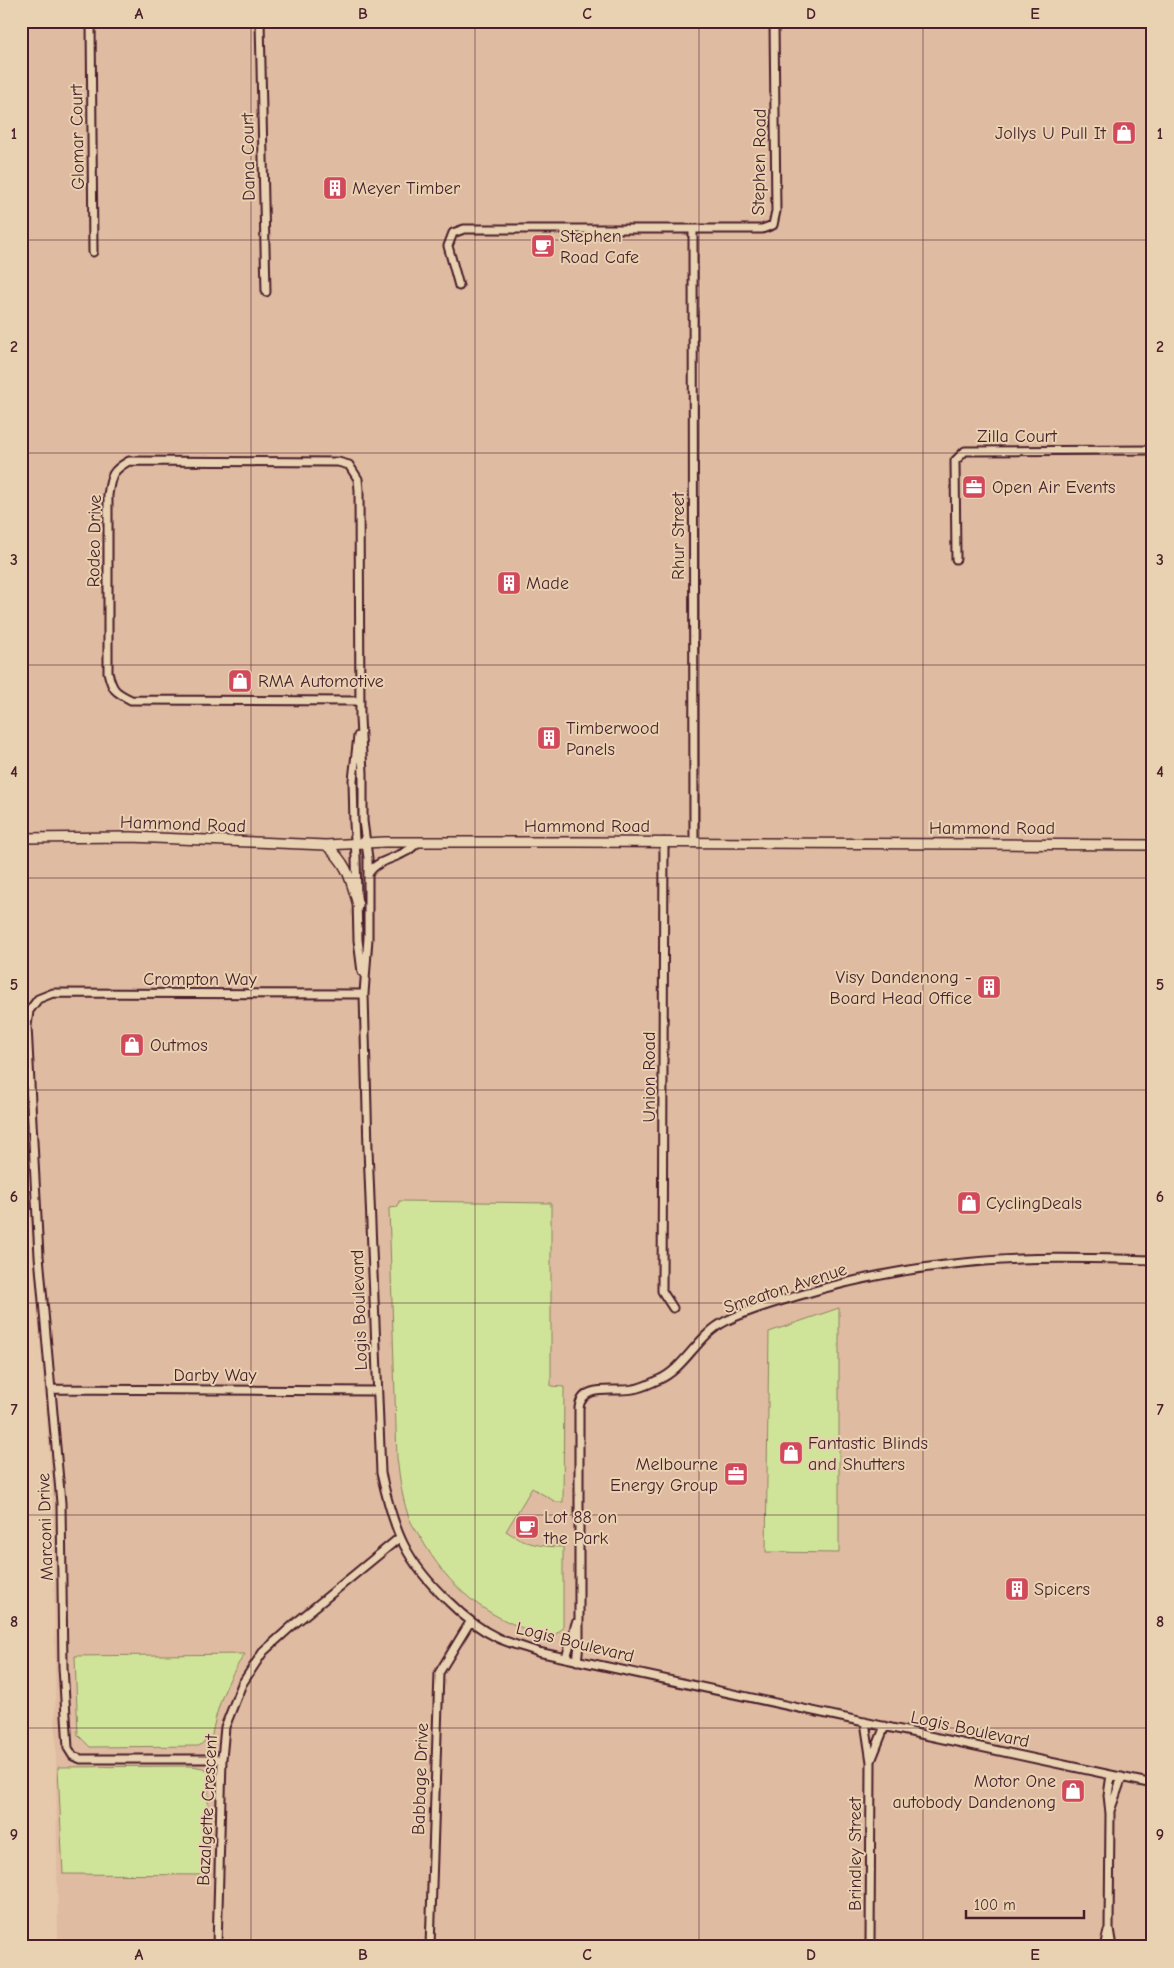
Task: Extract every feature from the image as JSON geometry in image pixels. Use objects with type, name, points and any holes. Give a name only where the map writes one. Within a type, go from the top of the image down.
[{"type":"main road","name":"Hammond Road","points":[[22,839],[131,837],[326,845],[418,842],[694,842],[1153,845]]},
{"type":"main road","points":[[326,845],[342,860],[352,882],[358,905]]},
{"type":"street","name":"Glomar Court","points":[[91,21],[93,252]]},
{"type":"street","name":"Dana Court","points":[[260,21],[266,292]]},
{"type":"street","name":"Stephen Road","points":[[460,286],[448,246],[453,233],[464,229],[762,229],[773,225],[776,211],[774,21]]},
{"type":"street","name":"Rhur Street","points":[[693,229],[694,842]]},
{"type":"street","name":"Zilla Court","points":[[956,559],[955,462],[965,451],[1153,450]]},
{"type":"street","name":"Rodeo Drive","points":[[360,700],[131,700],[117,693],[112,686],[108,672],[108,495],[111,476],[118,467],[129,461],[338,462],[349,465],[358,480],[359,490],[360,700],[360,718],[363,821],[366,843]]},
{"type":"street","name":"Rodeo Drive","points":[[356,843],[353,780],[360,718]]},
{"type":"street","points":[[368,875],[376,866],[405,853],[418,842]]},
{"type":"street","name":"Union Road","points":[[664,842],[662,1291],[673,1308]]},
{"type":"street","name":"Logis Boulevard","points":[[356,843],[358,940],[364,984]]},
{"type":"street","name":"Logis Boulevard","points":[[366,843],[368,938],[364,994],[380,1473],[399,1538],[411,1561],[428,1582],[470,1622],[500,1639],[538,1652],[1153,1784]]},
{"type":"street","name":"Crompton Way","points":[[38,999],[53,993],[364,994]]},
{"type":"street","name":"Marconi Drive","points":[[38,999],[29,1011],[27,1026],[28,1066],[39,1256],[61,1503],[63,1667],[68,1748],[73,1756],[81,1759],[222,1759]]},
{"type":"street","name":"Smeaton Avenue","points":[[577,1660],[579,1645],[580,1403],[587,1393],[634,1389],[661,1379],[683,1362],[694,1346],[708,1333],[725,1322],[749,1312],[821,1289],[870,1277],[973,1262],[1022,1259],[1153,1260]]},
{"type":"street","name":"Darby Way","points":[[52,1389],[377,1391]]},
{"type":"street","name":"Bazalgette Crescent","points":[[216,1947],[222,1759],[226,1727],[242,1684],[262,1652],[293,1624],[399,1538]]},
{"type":"street","name":"Smeaton Avenue","points":[[566,1658],[578,1618]]},
{"type":"street","name":"Babbage Drive","points":[[430,1947],[439,1672],[470,1622]]},
{"type":"street","name":"Brindley Street","points":[[865,1722],[871,1762],[870,1947]]},
{"type":"street","name":"Brindley Street","points":[[871,1762],[885,1726]]},
{"type":"street","points":[[1111,1775],[1108,1795],[1110,1814],[1109,1929],[1112,1947]]},
{"type":"street","points":[[1110,1814],[1122,1778]]},
{"type":"street","points":[[1104,1947],[1109,1929]]},
{"type":"shaded area","points":[[21,21],[1153,21],[1153,1947],[58,1947],[53,1498],[21,1110]]},
{"type":"green space","points":[[399,1201],[551,1203],[551,1386],[564,1387],[563,1502],[556,1502],[532,1488],[506,1531],[533,1544],[563,1547],[563,1628],[551,1638],[494,1615],[464,1593],[437,1563],[413,1525],[405,1507],[397,1458],[389,1208],[398,1207]]},
{"type":"green space","points":[[839,1308],[839,1553],[766,1552],[769,1332]]},
{"type":"green space","points":[[245,1654],[232,1674],[223,1695],[211,1740],[206,1740],[199,1746],[90,1747],[78,1735],[75,1656]]},
{"type":"green space","points":[[192,1766],[203,1768],[209,1772],[206,1875],[63,1874],[58,1767]]},
{"type":"place","name":"Jollys U Pull It","points":[[1124,133]]},
{"type":"place","name":"Meyer Timber","points":[[335,188]]},
{"type":"place","name":"Stephen Road Cafe","points":[[543,246]]},
{"type":"place","name":"Open Air Events","points":[[974,487]]},
{"type":"place","name":"Made","points":[[509,583]]},
{"type":"place","name":"RMA Automotive","points":[[240,681]]},
{"type":"place","name":"Timberwood Panels","points":[[549,738]]},
{"type":"place","name":"Visy Dandenong - Board Head Office","points":[[989,987]]},
{"type":"place","name":"Outmos","points":[[132,1045]]},
{"type":"place","name":"CyclingDeals","points":[[969,1203]]},
{"type":"place","name":"Fantastic Blinds and Shutters","points":[[791,1453]]},
{"type":"place","name":"Melbourne Energy Group","points":[[736,1474]]},
{"type":"place","name":"Lot 88 on the Park","points":[[527,1527]]},
{"type":"place","name":"Spicers","points":[[1017,1589]]},
{"type":"place","name":"Motor One autobody Dandenong","points":[[1073,1791]]}]
